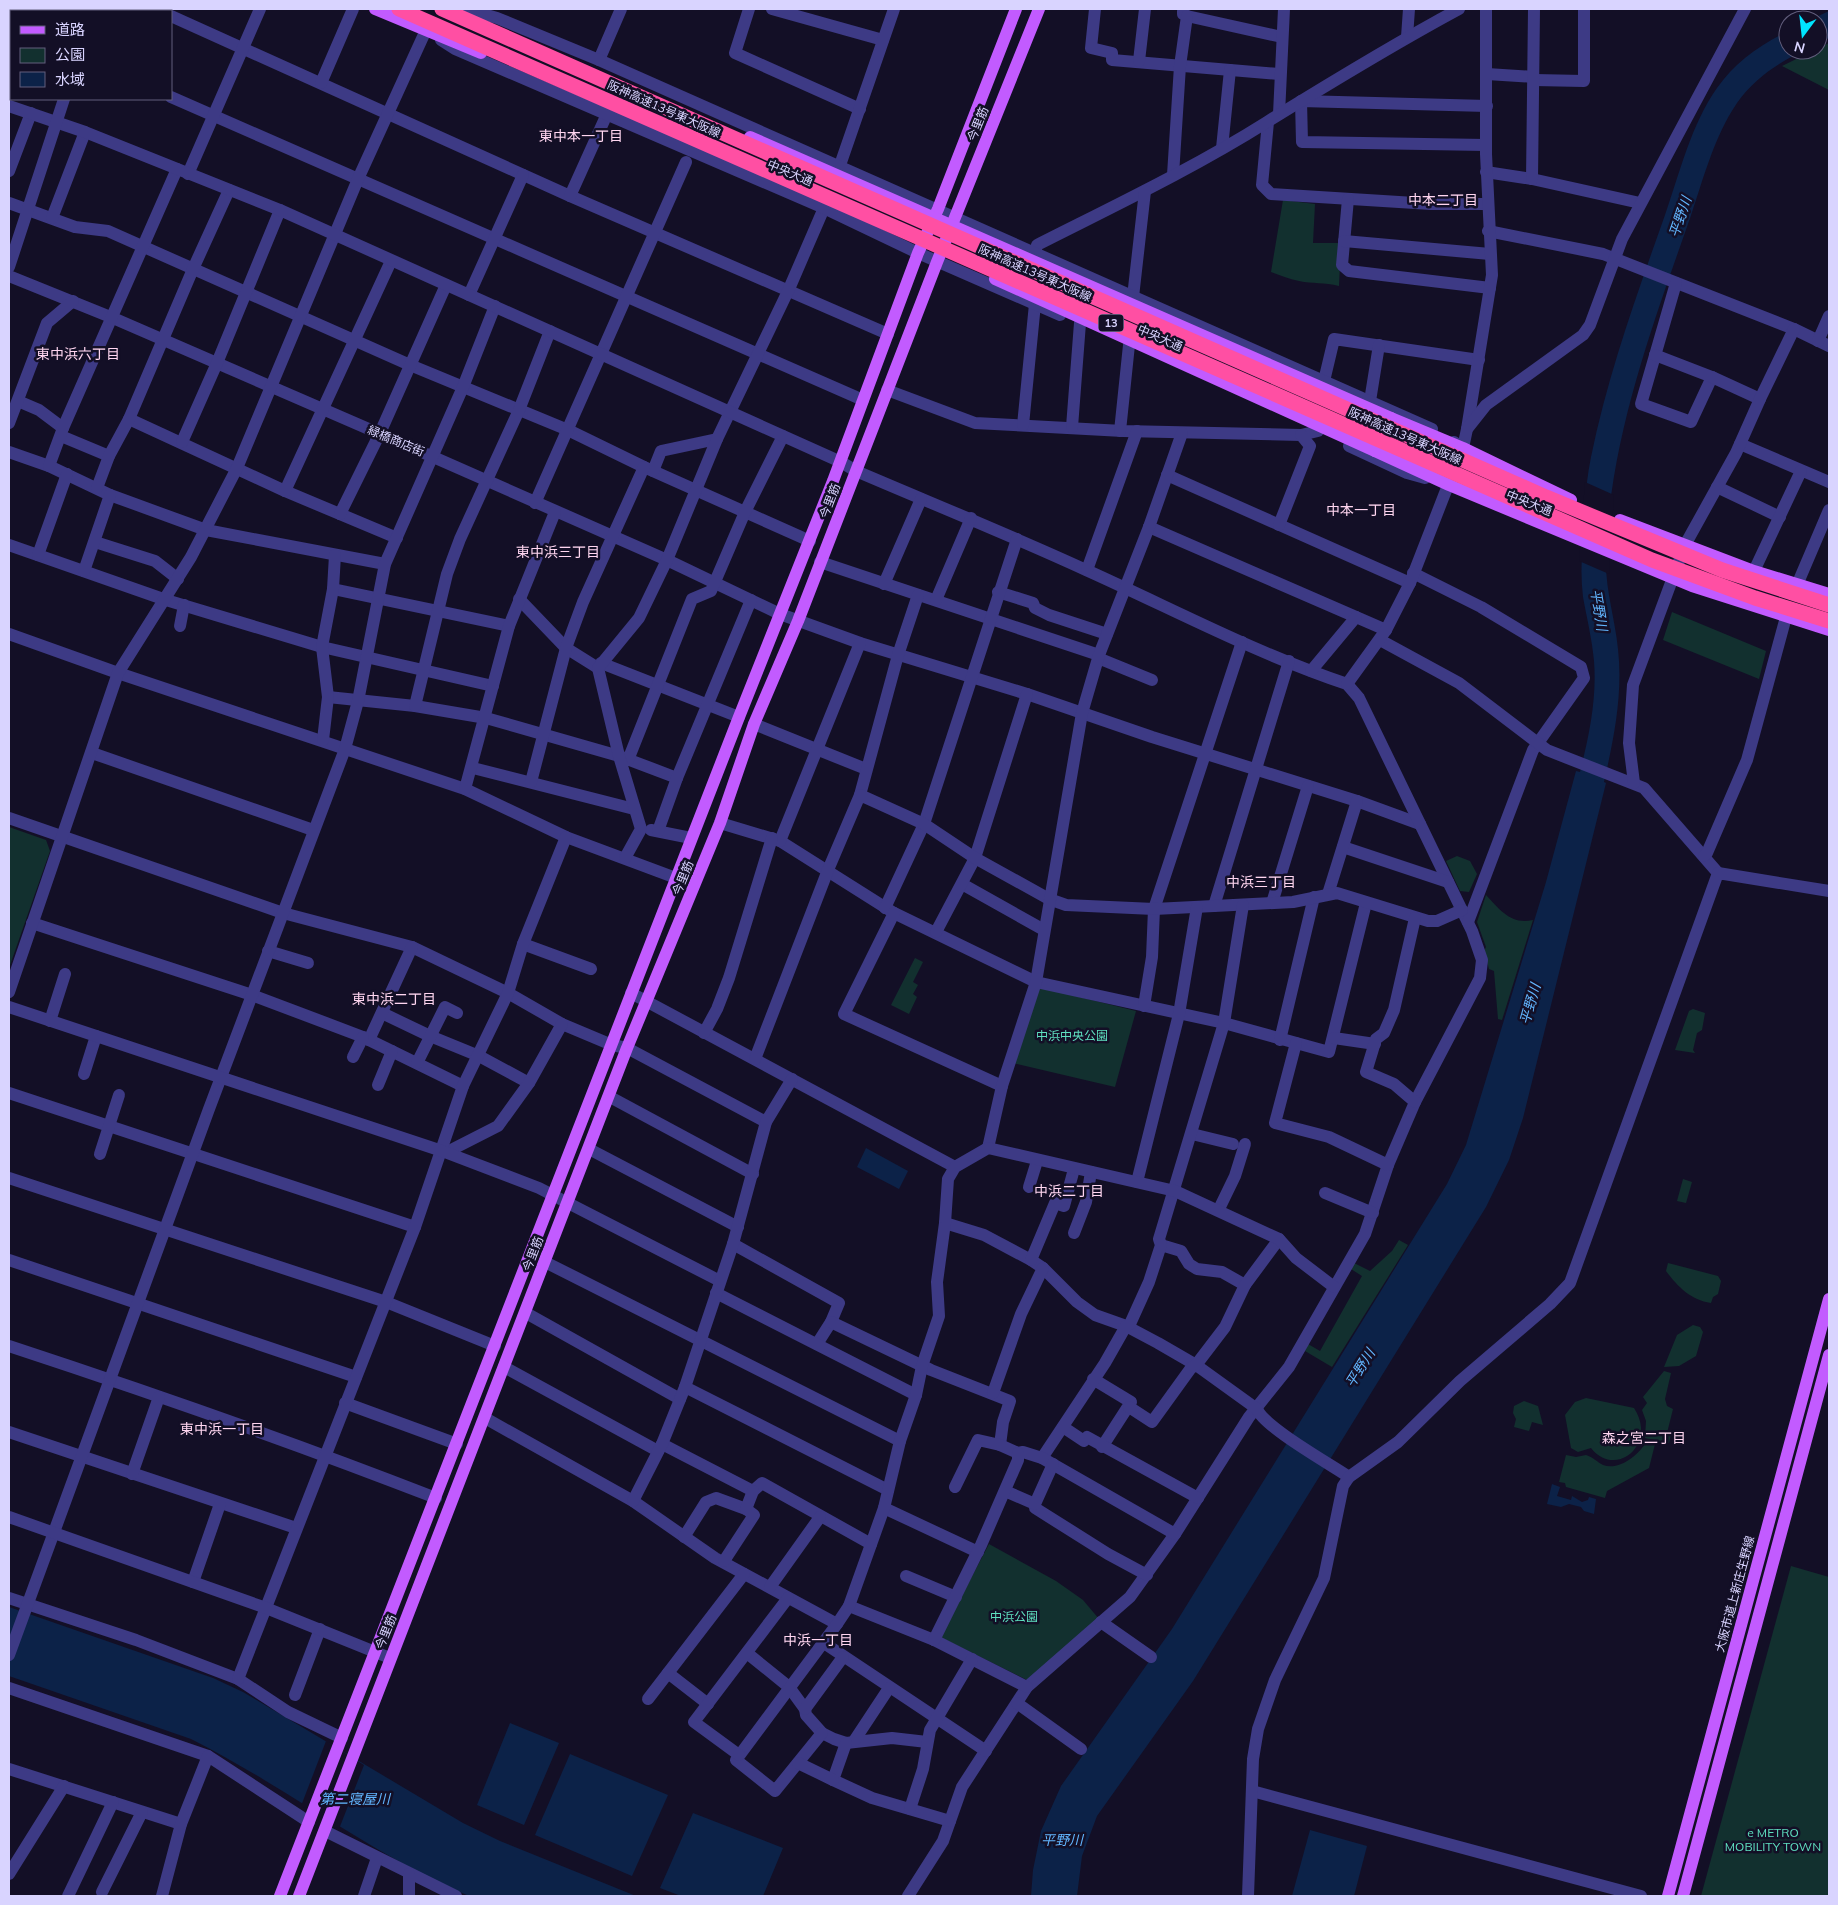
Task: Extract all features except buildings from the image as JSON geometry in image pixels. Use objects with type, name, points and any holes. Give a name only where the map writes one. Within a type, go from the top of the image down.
[{"type":"highway","name":"阪神高速13号東大阪線","points":[[399,9],[1626,549],[1739,593],[1829,621]]},
{"type":"highway","name":"阪神高速13号東大阪線","points":[[442,9],[1546,497],[1722,570],[1829,605]]},
{"type":"main road","name":"中央大通","points":[[375,9],[504,62],[832,205],[1449,485],[1673,576],[1692,586],[1829,630]]},
{"type":"main road","name":"中央大通","points":[[457,9],[1463,448],[1572,501],[1754,571],[1829,594]]},
{"type":"main road","name":"今里筋","points":[[310,1818],[374,1650],[457,1444],[738,717],[841,462],[862,400],[918,253],[938,209],[1016,9]]},
{"type":"main road","name":"今里筋","points":[[326,1827],[390,1658],[526,1313],[544,1262],[590,1150],[627,1048],[720,823],[754,724],[798,621],[937,262],[957,217],[1039,9]]},
{"type":"main road","name":"大阪市道上新庄生野線","points":[[1668,1896],[1829,1299]]},
{"type":"main road","points":[[1683,1896],[1829,1355]]},
{"type":"main road","points":[[280,1896],[310,1818]]},
{"type":"main road","points":[[299,1896],[326,1827]]},
{"type":"street","points":[[49,466],[143,247],[212,114],[260,9]]},
{"type":"street","points":[[321,83],[353,9]]},
{"type":"street","points":[[466,9],[497,18],[599,60],[839,168],[957,217],[1035,254],[1431,428],[1463,448]]},
{"type":"street","points":[[599,60],[622,9]]},
{"type":"street","points":[[749,9],[735,54],[860,108]]},
{"type":"street","points":[[772,9],[883,40]]},
{"type":"street","points":[[839,168],[894,9]]},
{"type":"street","points":[[1095,9],[1091,48],[1112,53],[1112,60],[1279,74]]},
{"type":"street","points":[[1139,61],[1144,9]]},
{"type":"street","points":[[1284,9],[1279,74],[1262,185],[1272,194],[1431,204],[1488,204]]},
{"type":"street","points":[[1406,37],[1409,9]]},
{"type":"street","points":[[1035,254],[1037,245],[1145,191],[1222,148],[1406,37],[1459,9]]},
{"type":"street","points":[[1347,684],[1383,635],[1411,578],[1463,448],[1467,429],[1492,275],[1486,172],[1486,9]]},
{"type":"street","points":[[1532,179],[1534,9]]},
{"type":"street","points":[[1487,74],[1584,81],[1584,9]]},
{"type":"street","points":[[1467,429],[1486,404],[1583,335],[1593,320],[1614,257],[1640,203],[1745,9]]},
{"type":"street","points":[[1173,174],[1180,66],[1186,12],[1282,37]]},
{"type":"street","points":[[172,16],[244,47],[389,115],[570,196],[789,289],[888,334]]},
{"type":"street","points":[[9,992],[118,673],[166,600],[206,530],[237,468],[358,179],[389,115],[426,30],[455,49],[824,208],[937,262],[1080,323],[1407,473],[1449,485]]},
{"type":"street","points":[[1222,148],[1230,70]]},
{"type":"street","points":[[172,97],[493,240],[862,400]]},
{"type":"street","points":[[9,267],[64,100]]},
{"type":"street","points":[[1301,101],[1487,106]]},
{"type":"street","points":[[1301,101],[1302,142],[1486,145]]},
{"type":"street","points":[[9,106],[85,132],[335,234],[841,462],[856,471],[971,518],[1242,642],[1347,684],[1359,698],[1468,922],[1482,960],[1480,978],[1415,1102],[1388,1165],[1365,1234],[1289,1367],[1249,1417],[1175,1534],[1130,1597],[1027,1686],[962,1787],[935,1856],[908,1896]]},
{"type":"street","points":[[9,171],[31,113]]},
{"type":"street","points":[[570,196],[607,114]]},
{"type":"street","points":[[52,218],[85,132]]},
{"type":"street","points":[[535,503],[686,162]]},
{"type":"street","points":[[1486,172],[1532,179],[1640,203]]},
{"type":"street","points":[[470,295],[523,175]]},
{"type":"street","points":[[98,488],[108,456],[129,418],[192,269],[229,190]]},
{"type":"street","points":[[1133,297],[1145,191]]},
{"type":"street","points":[[1348,199],[1342,265],[1349,271],[1490,288]]},
{"type":"street","points":[[9,203],[75,227],[108,231],[246,291],[301,318],[355,339],[410,365],[568,430],[648,469],[810,541]]},
{"type":"street","points":[[599,666],[639,618],[667,560],[717,439],[789,289],[824,208]]},
{"type":"street","points":[[182,442],[217,363],[280,210]]},
{"type":"street","points":[[1488,231],[1614,257],[1794,329],[1824,343],[1829,316]]},
{"type":"street","points":[[1344,241],[1490,254]]},
{"type":"street","points":[[286,491],[392,261]]},
{"type":"street","name":"緑橋商店街","points":[[9,276],[73,301],[380,433],[667,560],[798,621],[860,643],[1028,694],[1420,824]]},
{"type":"street","points":[[1674,282],[1641,404],[1691,422],[1712,377]]},
{"type":"street","points":[[340,514],[380,433],[446,285]]},
{"type":"street","points":[[9,423],[47,324],[73,301]]},
{"type":"street","points":[[1023,425],[1035,304]]},
{"type":"street","points":[[9,1655],[268,951],[345,749],[358,701],[376,598],[385,564],[463,387],[495,306]]},
{"type":"street","points":[[1072,427],[1080,323]]},
{"type":"street","points":[[1634,783],[1629,743],[1633,685],[1685,545],[1740,444],[1794,329]]},
{"type":"street","points":[[415,706],[437,610],[454,556],[486,480],[519,410],[550,332]]},
{"type":"street","points":[[1324,381],[1334,339],[1479,360]]},
{"type":"street","points":[[1120,431],[1129,345]]},
{"type":"street","points":[[1370,401],[1379,345]]},
{"type":"street","points":[[1655,355],[1712,377],[1760,399]]},
{"type":"street","points":[[887,390],[974,423],[1182,433],[1301,435],[1318,432]]},
{"type":"street","points":[[18,401],[39,410],[62,432],[108,456]]},
{"type":"street","points":[[129,418],[286,491],[397,538]]},
{"type":"street","points":[[1087,570],[1137,431]]},
{"type":"street","points":[[988,1148],[1002,1086],[1036,982],[1082,713],[1098,656],[1124,587],[1150,527],[1166,475],[1182,433]]},
{"type":"street","points":[[1279,525],[1310,446],[1301,435]]},
{"type":"street","points":[[623,758],[692,598],[712,591],[746,512],[783,436]]},
{"type":"street","points":[[531,782],[566,648],[612,537],[648,469],[661,451],[717,439]]},
{"type":"street","points":[[1740,444],[1829,482]]},
{"type":"street","points":[[9,452],[49,466],[110,495],[206,530],[385,564]]},
{"type":"street","points":[[1754,571],[1801,471]]},
{"type":"street","points":[[38,555],[67,474]]},
{"type":"street","points":[[1166,475],[1279,525],[1481,607],[1581,667],[1584,678],[1533,750],[1468,922]]},
{"type":"street","points":[[1717,487],[1780,517]]},
{"type":"street","points":[[84,571],[110,495]]},
{"type":"street","points":[[884,584],[921,499]]},
{"type":"street","points":[[1797,585],[1829,510]]},
{"type":"street","points":[[466,789],[509,626],[555,512]]},
{"type":"street","points":[[936,600],[971,518]]},
{"type":"street","points":[[1150,527],[1356,617],[1459,683],[1547,750],[1606,774],[1634,783],[1652,795],[1718,873],[1829,891]]},
{"type":"street","points":[[1002,1086],[844,1014],[890,911],[924,824],[998,592],[1017,539]]},
{"type":"street","points":[[95,542],[154,561],[178,579]]},
{"type":"street","points":[[9,544],[166,600],[322,647],[365,659],[493,686]]},
{"type":"street","points":[[323,740],[328,697],[322,647],[333,589],[335,555]]},
{"type":"street","points":[[820,562],[1098,656],[1152,680]]},
{"type":"street","points":[[333,589],[509,626]]},
{"type":"street","points":[[998,592],[1033,603],[1035,608],[1049,615],[1107,634]]},
{"type":"street","points":[[756,1059],[828,870],[860,795],[898,655],[918,595]]},
{"type":"street","points":[[519,599],[566,648],[599,666],[656,685],[738,717]]},
{"type":"street","points":[[658,832],[677,778],[751,600]]},
{"type":"street","points":[[180,626],[184,605]]},
{"type":"street","points":[[1311,671],[1356,617]]},
{"type":"street","points":[[1704,856],[1707,853],[1747,760],[1786,617]]},
{"type":"street","points":[[9,634],[118,673],[466,789],[566,837],[676,878]]},
{"type":"street","points":[[1144,1006],[1152,957],[1154,909],[1204,752],[1242,642]]},
{"type":"street","points":[[704,1033],[717,1009],[729,978],[741,930],[776,839],[860,643]]},
{"type":"street","points":[[1214,906],[1289,661]]},
{"type":"street","points":[[599,666],[634,809],[641,829],[625,858]]},
{"type":"street","points":[[936,932],[975,858],[1028,694]]},
{"type":"street","points":[[328,697],[415,706],[486,718],[623,758],[677,778]]},
{"type":"street","points":[[754,724],[866,769]]},
{"type":"street","points":[[92,753],[313,830]]},
{"type":"street","points":[[473,768],[634,809]]},
{"type":"street","points":[[1272,903],[1308,786]]},
{"type":"street","points":[[860,795],[924,824],[975,858],[1049,899],[1066,905],[1154,909],[1272,903],[1337,893],[1415,918],[1437,920],[1462,910]]},
{"type":"street","points":[[1328,894],[1357,802]]},
{"type":"street","points":[[9,818],[283,913],[412,947],[508,993],[562,1024],[612,1045],[627,1048],[766,1122]]},
{"type":"street","points":[[720,823],[776,839],[828,870],[890,911],[1036,982],[1224,1023],[1329,1052],[1366,903]]},
{"type":"street","points":[[641,829],[691,838]]},
{"type":"street","points":[[238,1678],[444,1151],[463,1086],[508,993],[523,944],[566,837]]},
{"type":"street","points":[[1342,847],[1448,882]]},
{"type":"street","points":[[1248,1896],[1253,1759],[1260,1723],[1275,1680],[1324,1578],[1340,1496],[1349,1477],[1398,1442],[1460,1381],[1545,1309],[1570,1283],[1718,873]]},
{"type":"street","points":[[962,884],[1044,930]]},
{"type":"street","points":[[1280,1040],[1314,897]]},
{"type":"street","points":[[1147,1575],[1075,1534],[1035,1508],[1035,1504],[1047,1461],[1063,1427],[1105,1363],[1126,1326],[1130,1324],[1149,1282],[1161,1245],[1159,1239],[1224,1023],[1243,905]]},
{"type":"street","points":[[1137,1182],[1179,1014],[1197,907]]},
{"type":"street","points":[[1415,918],[1394,1010],[1384,1033],[1376,1039],[1366,1072],[1394,1084],[1415,1102]]},
{"type":"street","points":[[32,923],[252,995],[392,1050],[463,1086]]},
{"type":"street","points":[[523,944],[590,969]]},
{"type":"street","points":[[353,1057],[382,1013],[412,947]]},
{"type":"street","points":[[268,951],[308,963]]},
{"type":"street","points":[[50,1021],[65,974]]},
{"type":"street","points":[[631,994],[756,1059],[955,1167]]},
{"type":"street","points":[[9,1007],[444,1151],[539,1188],[817,1344],[916,1395]]},
{"type":"street","points":[[417,1063],[445,1007],[457,1013]]},
{"type":"street","points":[[382,1013],[430,1036],[479,1056],[529,1083]]},
{"type":"street","points":[[444,1151],[498,1126],[529,1083],[562,1024]]},
{"type":"street","points":[[84,1074],[96,1036]]},
{"type":"street","points":[[1334,1038],[1375,1044]]},
{"type":"street","points":[[1296,1043],[1275,1123],[1329,1137],[1388,1165]]},
{"type":"street","points":[[378,1085],[392,1050]]},
{"type":"street","points":[[633,1501],[660,1447],[685,1387],[733,1244],[766,1122],[792,1079]]},
{"type":"street","points":[[9,1093],[415,1227]]},
{"type":"street","points":[[100,1154],[119,1095]]},
{"type":"street","points":[[610,1097],[753,1174]]},
{"type":"street","points":[[1192,1134],[1239,1144],[1235,1176],[1219,1209]]},
{"type":"street","points":[[822,1732],[775,1791],[736,1760],[789,1687],[824,1643],[849,1606],[884,1508],[900,1441],[916,1395],[939,1316],[937,1282],[945,1223],[948,1179],[955,1167],[988,1148],[1037,1161],[1175,1191],[1219,1209],[1279,1239],[1296,1258],[1334,1287]]},
{"type":"street","points":[[590,1150],[738,1227]]},
{"type":"street","points":[[1029,1187],[1037,1161]]},
{"type":"street","points":[[1031,1260],[1055,1203],[1064,1206],[1074,1169]]},
{"type":"street","points":[[1074,1233],[1086,1202],[1091,1172]]},
{"type":"street","points":[[9,1178],[386,1302],[495,1346]]},
{"type":"street","points":[[1325,1193],[1372,1213]]},
{"type":"street","points":[[945,1223],[984,1235],[1031,1260],[1043,1268],[1077,1302],[1095,1314],[1126,1326],[1196,1365],[1257,1409],[1259,1415],[1288,1437],[1349,1477]]},
{"type":"street","points":[[1129,1407],[1152,1422],[1191,1368],[1196,1365],[1224,1327],[1245,1285],[1279,1239]]},
{"type":"street","points":[[733,1244],[839,1303],[831,1322],[817,1344]]},
{"type":"street","points":[[1161,1245],[1181,1251],[1189,1264],[1197,1269],[1222,1272],[1245,1285]]},
{"type":"street","points":[[9,1260],[356,1377]]},
{"type":"street","points":[[544,1262],[900,1441]]},
{"type":"street","points":[[993,1393],[1021,1314],[1043,1268]]},
{"type":"street","points":[[526,1313],[680,1399]]},
{"type":"street","points":[[831,1322],[923,1366],[1010,1401],[1003,1422],[1000,1445]]},
{"type":"street","points":[[9,1346],[159,1396],[436,1498]]},
{"type":"street","points":[[504,1367],[660,1447],[753,1491]]},
{"type":"street","points":[[1093,1379],[1131,1402],[1102,1446]]},
{"type":"street","points":[[685,1387],[888,1490]]},
{"type":"street","points":[[132,1474],[159,1396]]},
{"type":"street","points":[[345,1403],[457,1444]]},
{"type":"street","points":[[485,1418],[633,1501],[715,1558],[724,1561],[744,1574],[837,1624]]},
{"type":"street","points":[[1063,1427],[1084,1440],[1087,1437],[1121,1457],[1143,1466],[1198,1498]]},
{"type":"street","points":[[9,1432],[296,1528]]},
{"type":"street","points":[[955,1487],[978,1440],[1000,1445],[1018,1453],[1023,1452],[1047,1461],[1175,1534]]},
{"type":"street","points":[[934,1640],[978,1552],[1018,1460],[1018,1453]]},
{"type":"street","points":[[746,1509],[753,1491],[762,1483],[871,1544]]},
{"type":"street","points":[[1005,1490],[1035,1504]]},
{"type":"street","points":[[684,1537],[706,1502],[716,1498],[725,1499],[746,1509],[754,1515],[724,1561]]},
{"type":"street","points":[[193,1582],[220,1504]]},
{"type":"street","points":[[884,1508],[978,1552]]},
{"type":"street","points":[[770,1587],[820,1517]]},
{"type":"street","points":[[9,1518],[266,1608],[390,1658]]},
{"type":"street","points":[[648,1699],[744,1574]]},
{"type":"street","points":[[906,1576],[956,1597]]},
{"type":"street","points":[[9,1598],[26,1608],[136,1640],[238,1678],[288,1712],[340,1743]]},
{"type":"street","points":[[739,1755],[694,1722],[788,1598]]},
{"type":"street","points":[[849,1606],[934,1640],[1027,1686]]},
{"type":"street","points":[[1101,1622],[1151,1657]]},
{"type":"street","points":[[295,1695],[320,1629]]},
{"type":"street","points":[[824,1643],[986,1751]]},
{"type":"street","points":[[747,1653],[789,1687],[805,1708],[806,1715],[822,1732],[850,1742],[892,1738],[927,1742]]},
{"type":"street","points":[[805,1708],[843,1657]]},
{"type":"street","points":[[910,1809],[923,1768],[927,1742],[937,1719],[972,1659]]},
{"type":"street","points":[[668,1673],[708,1704]]},
{"type":"street","points":[[9,1688],[208,1756],[310,1818]]},
{"type":"street","points":[[833,1780],[850,1742],[889,1688]]},
{"type":"street","points":[[1016,1703],[1081,1749]]},
{"type":"street","points":[[162,1896],[181,1824],[208,1756]]},
{"type":"street","points":[[798,1763],[872,1798],[950,1821]]},
{"type":"street","points":[[9,1769],[181,1824]]},
{"type":"street","points":[[9,1874],[64,1786]]},
{"type":"street","points":[[1252,1791],[1641,1896]]},
{"type":"street","points":[[68,1896],[113,1802]]},
{"type":"street","points":[[102,1892],[142,1812]]},
{"type":"street","points":[[326,1827],[377,1858],[456,1896]]},
{"type":"street","points":[[364,1896],[377,1858]]},
{"type":"street","points":[[409,1874],[409,1896]]},
{"type":"green space","points":[[1828,43],[1829,90],[1782,66],[1794,60],[1828,60]]},
{"type":"green space","points":[[1283,200],[1315,204],[1313,243],[1341,243],[1339,286],[1299,281],[1271,272]]},
{"type":"green space","points":[[1672,612],[1766,651],[1759,679],[1663,640]]},
{"type":"green space","points":[[9,827],[46,840],[50,851],[9,968]]},
{"type":"green space","points":[[1457,856],[1470,861],[1477,874],[1469,892],[1460,891],[1446,861]]},
{"type":"green space","points":[[1486,895],[1506,915],[1518,920],[1533,920],[1502,1020],[1498,1019],[1494,971],[1489,969],[1484,951],[1486,947],[1477,922]]},
{"type":"green space","points":[[915,958],[923,962],[913,982],[918,985],[913,994],[917,997],[909,1014],[891,1005]]},
{"type":"green space","name":"中浜中央公園","points":[[1039,987],[1136,1011],[1115,1087],[1013,1063]]},
{"type":"green space","points":[[1693,1009],[1705,1013],[1702,1030],[1697,1033],[1693,1050],[1695,1053],[1675,1050],[1689,1011]]},
{"type":"green space","points":[[1683,1179],[1692,1182],[1686,1203],[1677,1201]]},
{"type":"green space","points":[[1399,1240],[1408,1245],[1332,1367],[1305,1351],[1308,1344],[1320,1351],[1362,1276],[1351,1269],[1354,1263],[1370,1271],[1392,1251]]},
{"type":"green space","points":[[1668,1263],[1718,1276],[1721,1281],[1718,1294],[1713,1297],[1711,1303],[1691,1296],[1666,1271]]},
{"type":"green space","points":[[1693,1325],[1700,1327],[1703,1332],[1696,1356],[1679,1366],[1664,1367],[1677,1335]]},
{"type":"green space","points":[[1664,1371],[1671,1373],[1665,1399],[1667,1406],[1673,1409],[1667,1433],[1671,1434],[1669,1443],[1645,1438],[1646,1421],[1642,1410],[1647,1403],[1643,1397]]},
{"type":"green space","points":[[1586,1398],[1634,1408],[1640,1422],[1641,1434],[1637,1445],[1630,1454],[1621,1459],[1611,1460],[1601,1457],[1591,1448],[1578,1452],[1571,1448],[1565,1415],[1575,1402]]},
{"type":"green space","points":[[1524,1401],[1538,1406],[1543,1425],[1532,1422],[1529,1431],[1514,1427],[1516,1419],[1513,1413],[1514,1406]]},
{"type":"green space","points":[[1646,1442],[1655,1444],[1649,1468],[1607,1491],[1605,1498],[1566,1487],[1565,1483],[1559,1482],[1566,1455],[1576,1457],[1586,1455],[1603,1465],[1615,1466],[1634,1457]]},
{"type":"green space","name":"中浜公園","points":[[989,1544],[1056,1581],[1083,1600],[1099,1619],[1027,1680],[940,1637]]},
{"type":"green space","name":"e METRO MOBILITY TOWN","points":[[1791,1566],[1829,1577],[1829,1896],[1701,1896]]},
{"type":"water","points":[[1828,11],[1829,11],[1828,38]]},
{"type":"water","name":"平野川","points":[[1778,36],[1778,60],[1786,60],[1751,86],[1737,103],[1721,131],[1703,177],[1646,347],[1623,430],[1609,515],[1606,558],[1607,581],[1617,637],[1619,666],[1614,732],[1604,782],[1606,783],[1523,1118],[1509,1160],[1486,1207],[1193,1681],[1097,1816],[1082,1856],[1077,1896],[1031,1896],[1033,1870],[1041,1831],[1061,1786],[1172,1629],[1447,1184],[1466,1145],[1546,882],[1576,771],[1580,772],[1589,731],[1595,675],[1582,584],[1585,501],[1591,457],[1606,395],[1634,304],[1681,166],[1700,117],[1717,88],[1732,70]]},
{"type":"water","points":[[866,1148],[908,1171],[899,1189],[857,1167]]},
{"type":"water","points":[[1552,1484],[1560,1487],[1557,1496],[1571,1500],[1572,1496],[1582,1502],[1588,1500],[1589,1497],[1596,1499],[1594,1514],[1584,1511],[1581,1507],[1569,1504],[1561,1507],[1547,1504]]},
{"type":"water","name":"第二寝屋川","points":[[9,1607],[213,1678],[243,1692],[463,1823],[500,1841],[636,1896],[469,1896],[363,1841],[261,1778],[191,1739],[9,1676]]},
{"type":"water","points":[[510,1723],[559,1743],[524,1825],[477,1805]]},
{"type":"water","points":[[570,1754],[668,1795],[632,1876],[535,1835]]},
{"type":"water","points":[[693,1813],[783,1848],[763,1896],[681,1896],[660,1888]]},
{"type":"water","points":[[1310,1830],[1367,1846],[1354,1896],[1292,1896]]},
{"type":"pier","points":[[1585,482],[1614,495],[1609,574],[1579,561]]},
{"type":"pier","points":[[326,1741],[364,1765],[339,1829],[301,1806]]},
{"type":"district","name":"東中本一丁目","points":[[581,136]]},
{"type":"district","name":"中本二丁目","points":[[1443,200]]},
{"type":"district","name":"東中浜六丁目","points":[[78,354]]},
{"type":"district","name":"中本一丁目","points":[[1361,510]]},
{"type":"district","name":"東中浜三丁目","points":[[558,552]]},
{"type":"district","name":"中浜三丁目","points":[[1261,882]]},
{"type":"district","name":"東中浜二丁目","points":[[394,999]]},
{"type":"district","name":"中浜二丁目","points":[[1069,1191]]},
{"type":"district","name":"東中浜一丁目","points":[[222,1429]]},
{"type":"district","name":"森之宮二丁目","points":[[1644,1438]]},
{"type":"district","name":"中浜一丁目","points":[[818,1640]]}]
